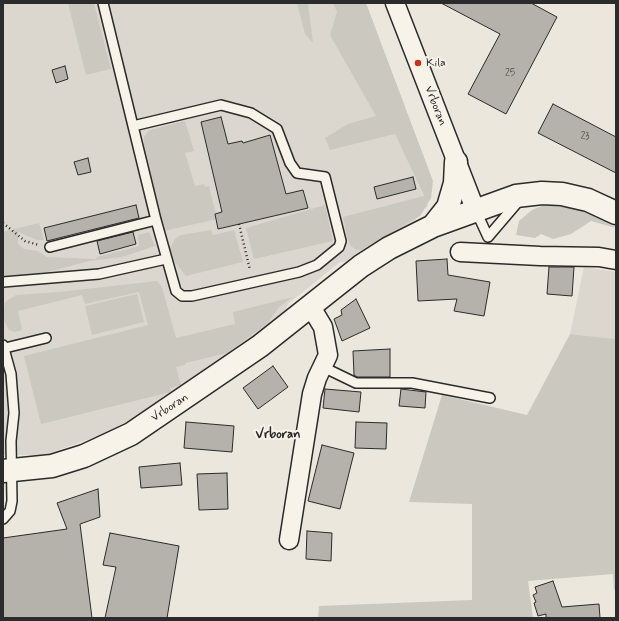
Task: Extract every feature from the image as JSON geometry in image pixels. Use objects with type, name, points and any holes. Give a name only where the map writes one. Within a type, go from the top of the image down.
[{"type":"street","name":"Vrboran","points":[[395,3],[475,210]]},
{"type":"street","points":[[433,226],[448,207],[456,182],[456,162]]},
{"type":"street","name":"Vrboran","points":[[7,471],[52,466],[108,446],[131,434],[260,346],[361,266],[395,244],[433,226],[516,196],[530,194],[562,194],[588,200],[616,213]]},
{"type":"street","points":[[460,252],[599,257],[616,260]]},
{"type":"street","points":[[289,540],[312,394],[328,355],[328,346],[323,327],[311,307]]},
{"type":"lane","points":[[103,3],[133,126],[156,220],[176,291],[182,296],[192,296],[308,269],[326,258],[339,247],[341,241],[325,177],[297,173],[290,164],[277,129],[251,113],[221,104],[133,126]]},
{"type":"lane","points":[[475,210],[488,238],[513,206],[530,194]]},
{"type":"lane","points":[[50,247],[156,220]]},
{"type":"lane","points":[[3,282],[98,274],[166,259]]},
{"type":"lane","points":[[3,519],[10,511],[12,501],[7,471],[14,413],[11,374],[4,346],[46,338]]},
{"type":"lane","points":[[322,367],[356,383],[412,382],[490,398]]},
{"type":"path","points":[[3,223],[25,241],[50,247]]},
{"type":"path","points":[[239,224],[251,274]]},
{"type":"shaded area","points":[[3,3],[337,3],[428,206],[414,221],[387,235],[344,262],[340,262],[288,304],[284,315],[134,417],[106,433],[45,455],[3,455]]},
{"type":"shaded area","points":[[68,3],[94,3],[111,69],[86,75]]},
{"type":"shaded area","points":[[297,3],[308,3],[313,43],[305,34]]},
{"type":"shaded area","points":[[333,3],[366,3],[433,181],[431,198],[420,216],[361,250],[355,249],[351,246],[347,237],[343,217],[424,196],[395,134],[330,150],[325,138],[348,124],[376,116],[330,35],[337,12]]},
{"type":"shaded area","points":[[185,121],[194,151],[185,153],[195,186],[204,184],[205,187],[209,186],[217,219],[164,231],[144,145],[144,137],[150,130]]},
{"type":"shaded area","points":[[325,205],[333,241],[254,259],[246,228]]},
{"type":"shaded area","points":[[544,205],[570,207],[602,218],[616,228],[591,221],[571,234],[553,239],[541,234],[535,238],[516,235],[519,221],[532,210]]},
{"type":"shaded area","points":[[39,223],[44,240],[37,240],[18,232],[18,244],[24,249],[38,251],[47,257],[96,259],[97,257],[139,246],[138,235],[149,232],[155,246],[122,257],[89,261],[48,272],[3,276],[3,232]]},
{"type":"shaded area","points":[[211,230],[213,235],[234,230],[243,262],[186,276],[174,261],[170,248],[175,239],[181,235]]},
{"type":"shaded area","points":[[584,267],[616,272],[616,339],[570,334]]},
{"type":"shaded area","points":[[157,281],[162,287],[176,338],[235,324],[233,312],[293,297],[279,307],[267,324],[227,353],[186,363],[185,365],[176,367],[181,385],[170,388],[171,392],[41,424],[24,356],[148,325],[139,292],[85,304],[82,295],[18,311],[22,330],[15,332],[9,330],[3,318],[5,302],[16,295],[59,292]]},
{"type":"shaded area","points":[[137,294],[144,322],[92,335],[85,306]]},
{"type":"shaded area","points":[[570,334],[616,339],[616,589],[614,590],[613,574],[528,581],[533,618],[318,618],[319,606],[472,600],[472,504],[409,502],[442,395],[527,415]]},
{"type":"building","points":[[441,3],[531,3],[557,17],[506,114],[468,94],[500,34]]},
{"type":"building","points":[[65,66],[68,79],[56,83],[52,70]]},
{"type":"building","points":[[553,104],[616,137],[616,173],[538,133]]},
{"type":"building","points":[[221,117],[228,144],[242,141],[243,143],[270,135],[286,194],[303,190],[308,208],[218,229],[215,214],[222,212],[201,122]]},
{"type":"building","points":[[88,158],[91,172],[78,175],[74,162]]},
{"type":"building","points":[[413,177],[416,189],[377,199],[374,187]]},
{"type":"building","points":[[136,205],[139,218],[47,241],[44,228]]},
{"type":"building","points":[[133,232],[136,244],[100,254],[97,241]]},
{"type":"building","points":[[447,259],[448,275],[490,282],[484,316],[454,311],[457,299],[418,301],[416,261]]},
{"type":"building","points":[[549,267],[574,267],[572,296],[547,294]]},
{"type":"building","points":[[356,299],[370,328],[342,341],[334,319],[342,315],[341,310]]},
{"type":"building","points":[[390,349],[390,377],[357,377],[354,375],[353,351]]},
{"type":"building","points":[[273,366],[288,387],[258,409],[243,388]]},
{"type":"building","points":[[325,389],[361,392],[359,412],[323,408]]},
{"type":"building","points":[[401,389],[426,392],[425,408],[399,406]]},
{"type":"building","points":[[186,422],[234,426],[232,452],[184,448]]},
{"type":"building","points":[[356,422],[387,423],[386,449],[355,448]]},
{"type":"building","points":[[322,445],[354,453],[340,509],[308,501]]},
{"type":"building","points":[[180,463],[182,485],[141,488],[139,467]]},
{"type":"building","points":[[227,473],[228,509],[199,510],[197,474]]},
{"type":"building","points":[[98,489],[100,517],[80,524],[92,618],[3,618],[3,538],[67,529],[57,503]]},
{"type":"building","points":[[307,531],[332,533],[331,561],[306,559]]},
{"type":"building","points":[[110,533],[179,546],[167,618],[105,618],[116,567],[103,565]]},
{"type":"building","points":[[553,581],[562,607],[599,604],[600,618],[546,618],[546,614],[538,616],[534,603],[536,602],[533,595],[537,593],[535,587]]},
{"type":"place","name":"Kila","points":[[418,63]]},
{"type":"district","name":"Vrboran","points":[[278,435]]}]
